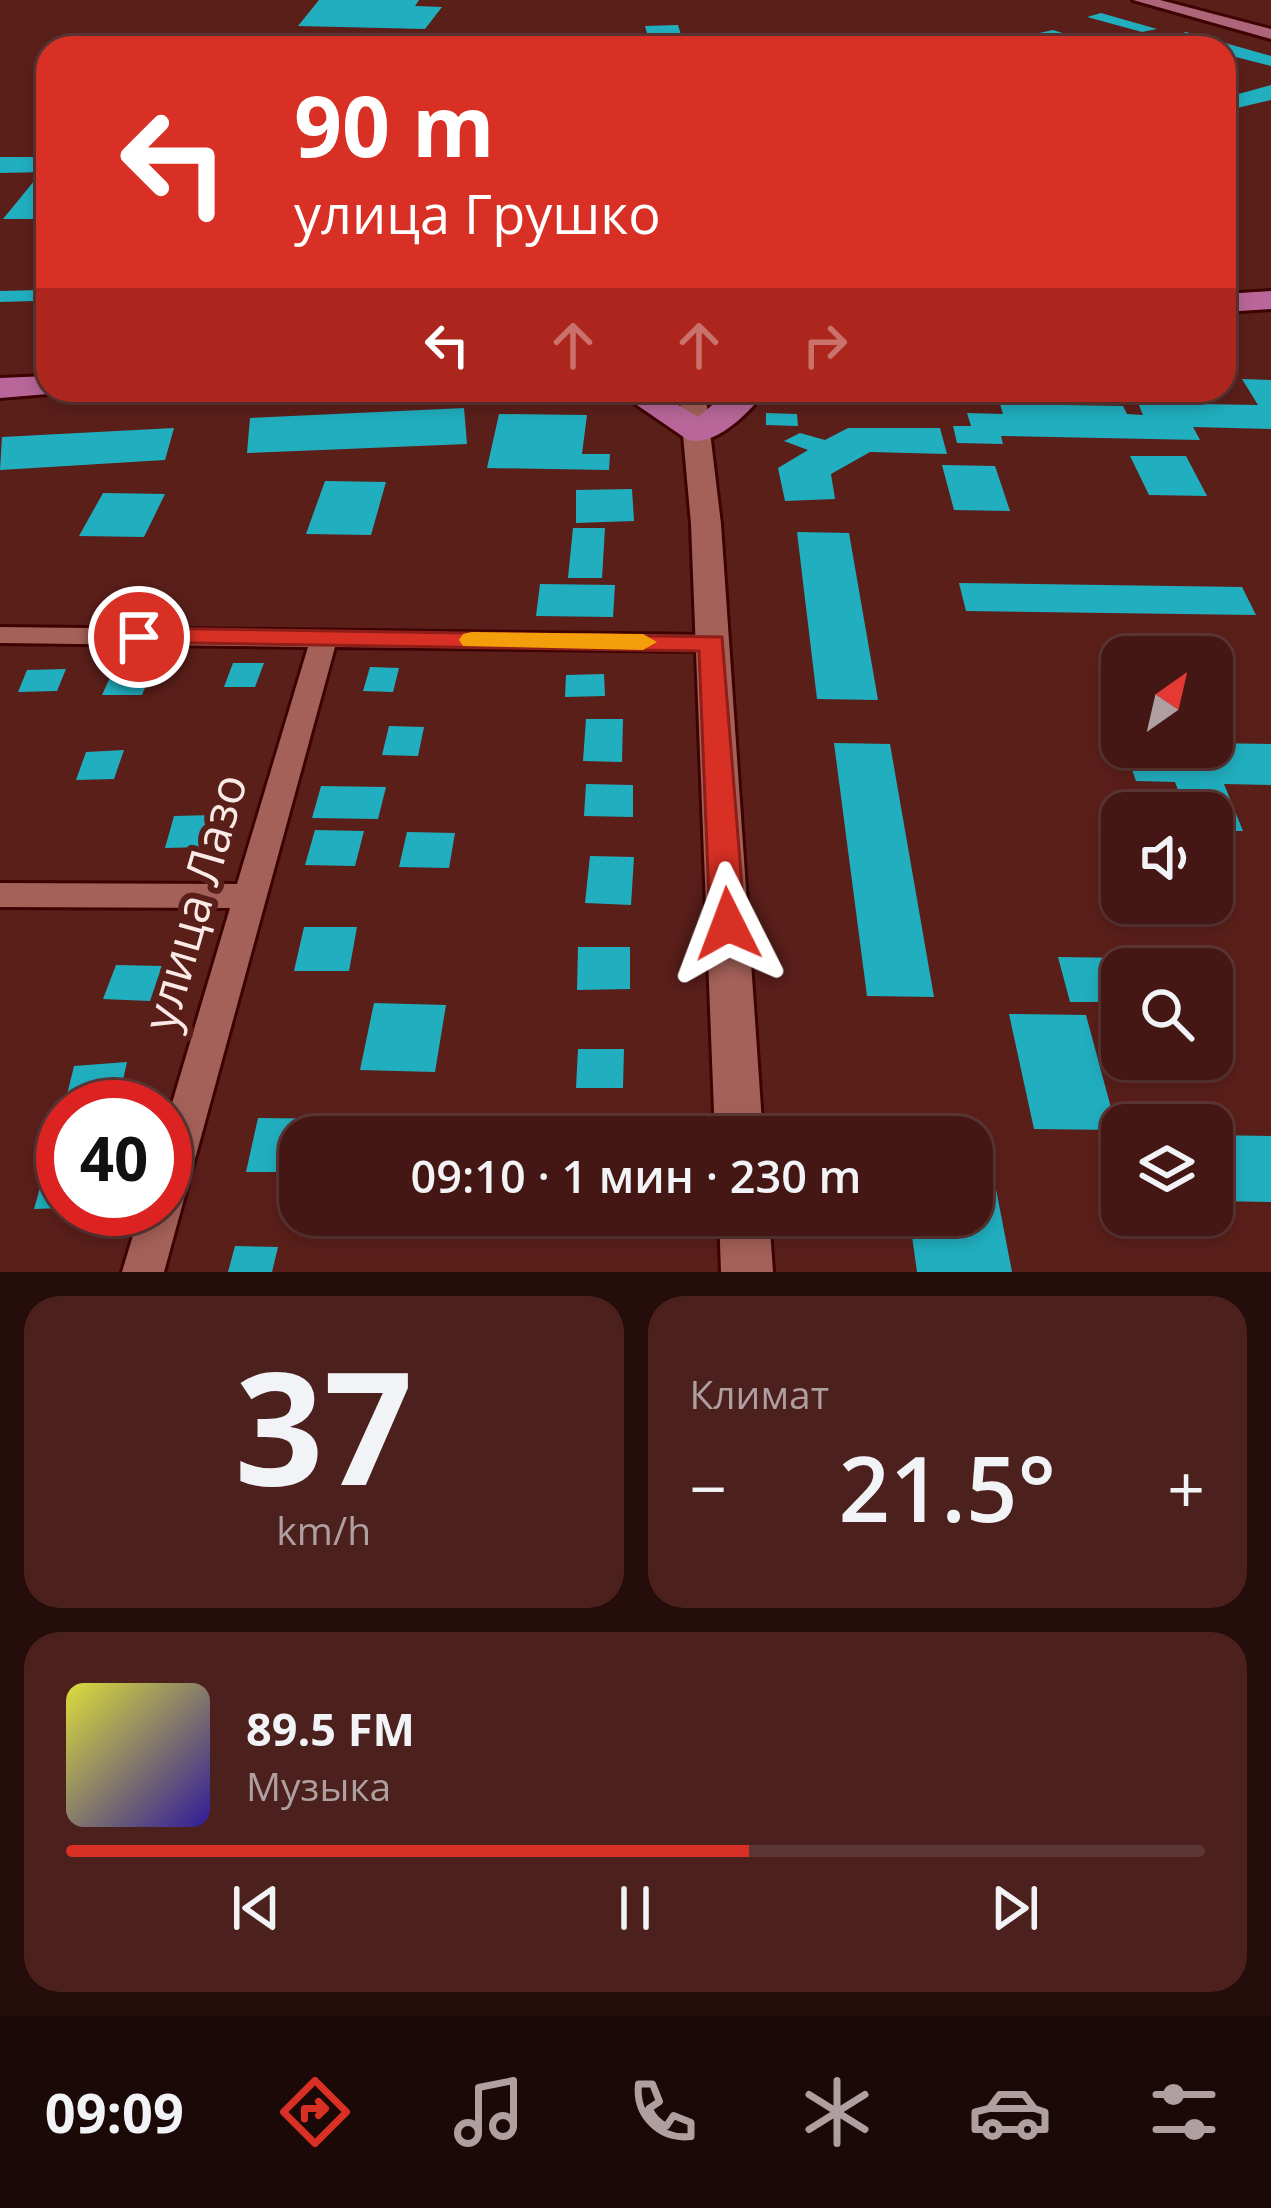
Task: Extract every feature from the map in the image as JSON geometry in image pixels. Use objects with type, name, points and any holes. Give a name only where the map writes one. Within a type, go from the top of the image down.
[{"type":"main road","points":[[1142,0],[1271,30]]},
{"type":"main road","points":[[1170,0],[1228,19]]},
{"type":"main road","points":[[1236,302],[1271,300]]},
{"type":"main road","points":[[1236,316],[1271,314]]},
{"type":"main road","points":[[0,367],[36,366]]},
{"type":"main road","points":[[0,388],[36,386]]},
{"type":"main road","points":[[650,402],[700,433],[736,402]]},
{"type":"street","points":[[694,402],[700,433],[738,1116]]},
{"type":"street","points":[[0,635],[712,643]]},
{"type":"street","name":"улица Лазо","points":[[192,1099],[324,639]]},
{"type":"street","points":[[0,895],[250,896]]},
{"type":"street","points":[[143,1272],[153,1236]]},
{"type":"street","points":[[744,1236],[747,1272]]},
{"type":"building","points":[[319,0],[419,0],[415,6],[442,7],[425,29],[298,26]]},
{"type":"building","points":[[1101,13],[1157,29],[1142,32],[1087,17]]},
{"type":"building","points":[[678,25],[681,36],[648,36],[645,26]]},
{"type":"building","points":[[1053,30],[1072,36],[1026,36]]},
{"type":"building","points":[[1236,46],[1271,56],[1271,66],[1236,57]]},
{"type":"building","points":[[1271,85],[1271,100],[1236,108],[1236,95]]},
{"type":"building","points":[[0,157],[36,157],[36,172],[0,173]]},
{"type":"building","points":[[36,179],[36,219],[3,219]]},
{"type":"building","points":[[36,290],[36,297],[0,302],[0,291]]},
{"type":"building","points":[[1242,379],[1271,380],[1271,429],[1193,427],[1200,440],[1001,436],[1003,444],[957,443],[953,426],[971,426],[967,413],[1003,414],[1000,404],[1123,406],[1127,414],[1143,415],[1138,403],[1258,405]]},
{"type":"building","points":[[464,408],[467,444],[247,453],[250,418]]},
{"type":"building","points":[[766,413],[797,414],[798,426],[766,425]]},
{"type":"building","points":[[499,414],[587,415],[582,454],[610,454],[609,470],[487,468]]},
{"type":"building","points":[[174,428],[165,460],[0,470],[2,437]]},
{"type":"building","points":[[848,428],[940,428],[947,454],[870,452],[831,474],[835,499],[785,501],[778,468],[808,450],[784,441],[800,433],[825,440]]},
{"type":"building","points":[[1130,456],[1186,456],[1207,496],[1149,495]]},
{"type":"building","points":[[942,465],[995,466],[1010,511],[954,510]]},
{"type":"building","points":[[325,481],[386,482],[371,535],[306,534]]},
{"type":"building","points":[[632,489],[634,521],[576,523],[576,490]]},
{"type":"building","points":[[103,493],[165,494],[144,537],[79,536]]},
{"type":"building","points":[[573,528],[605,528],[602,578],[568,578]]},
{"type":"building","points":[[797,532],[849,533],[878,700],[817,699]]},
{"type":"building","points":[[959,583],[1242,587],[1256,615],[966,611]]},
{"type":"building","points":[[540,584],[615,585],[613,617],[536,616]]},
{"type":"building","points":[[233,663],[264,663],[255,687],[224,687]]},
{"type":"building","points":[[370,667],[399,668],[393,692],[363,691]]},
{"type":"building","points":[[66,669],[57,691],[18,692],[27,670]]},
{"type":"building","points":[[114,669],[153,669],[142,695],[102,695]]},
{"type":"building","points":[[604,674],[605,696],[565,697],[566,675]]},
{"type":"building","points":[[586,719],[623,719],[622,762],[583,761]]},
{"type":"building","points":[[389,726],[424,727],[418,756],[382,755]]},
{"type":"building","points":[[834,743],[890,744],[934,997],[867,996]]},
{"type":"building","points":[[1233,743],[1271,744],[1271,785],[1224,784],[1227,792],[1179,792],[1175,782],[1136,781],[1131,768],[1233,768]]},
{"type":"building","points":[[124,750],[114,779],[76,780],[86,752]]},
{"type":"building","points":[[586,784],[633,785],[633,817],[584,816]]},
{"type":"building","points":[[321,786],[386,787],[378,819],[312,818]]},
{"type":"building","points":[[1233,806],[1243,831],[1233,831]]},
{"type":"building","points":[[214,815],[206,847],[165,848],[174,816]]},
{"type":"building","points":[[315,830],[364,831],[355,866],[305,865]]},
{"type":"building","points":[[407,832],[455,833],[449,868],[399,867]]},
{"type":"building","points":[[590,856],[634,857],[631,905],[585,903]]},
{"type":"building","points":[[304,927],[357,927],[349,971],[294,971]]},
{"type":"building","points":[[578,947],[630,947],[630,989],[577,990]]},
{"type":"building","points":[[1058,957],[1101,958],[1101,1002],[1070,1002]]},
{"type":"building","points":[[116,965],[162,966],[150,1001],[103,999]]},
{"type":"building","points":[[374,1003],[446,1005],[435,1072],[360,1070]]},
{"type":"building","points":[[1009,1014],[1086,1015],[1110,1104],[1101,1104],[1101,1130],[1034,1129]]},
{"type":"building","points":[[578,1049],[624,1049],[623,1088],[576,1088]]},
{"type":"building","points":[[127,1062],[123,1080],[71,1080],[74,1066]]},
{"type":"building","points":[[258,1118],[279,1118],[279,1172],[246,1172]]},
{"type":"building","points":[[1233,1135],[1271,1136],[1271,1202],[1233,1201]]},
{"type":"building","points":[[993,1173],[1012,1272],[917,1272],[912,1236],[993,1236]]},
{"type":"building","points":[[235,1246],[278,1247],[272,1272],[228,1272]]},
{"type":"slow traffic","points":[[472,640],[643,642]]},
{"type":"route","points":[[139,637],[712,643],[728,924]]}]
